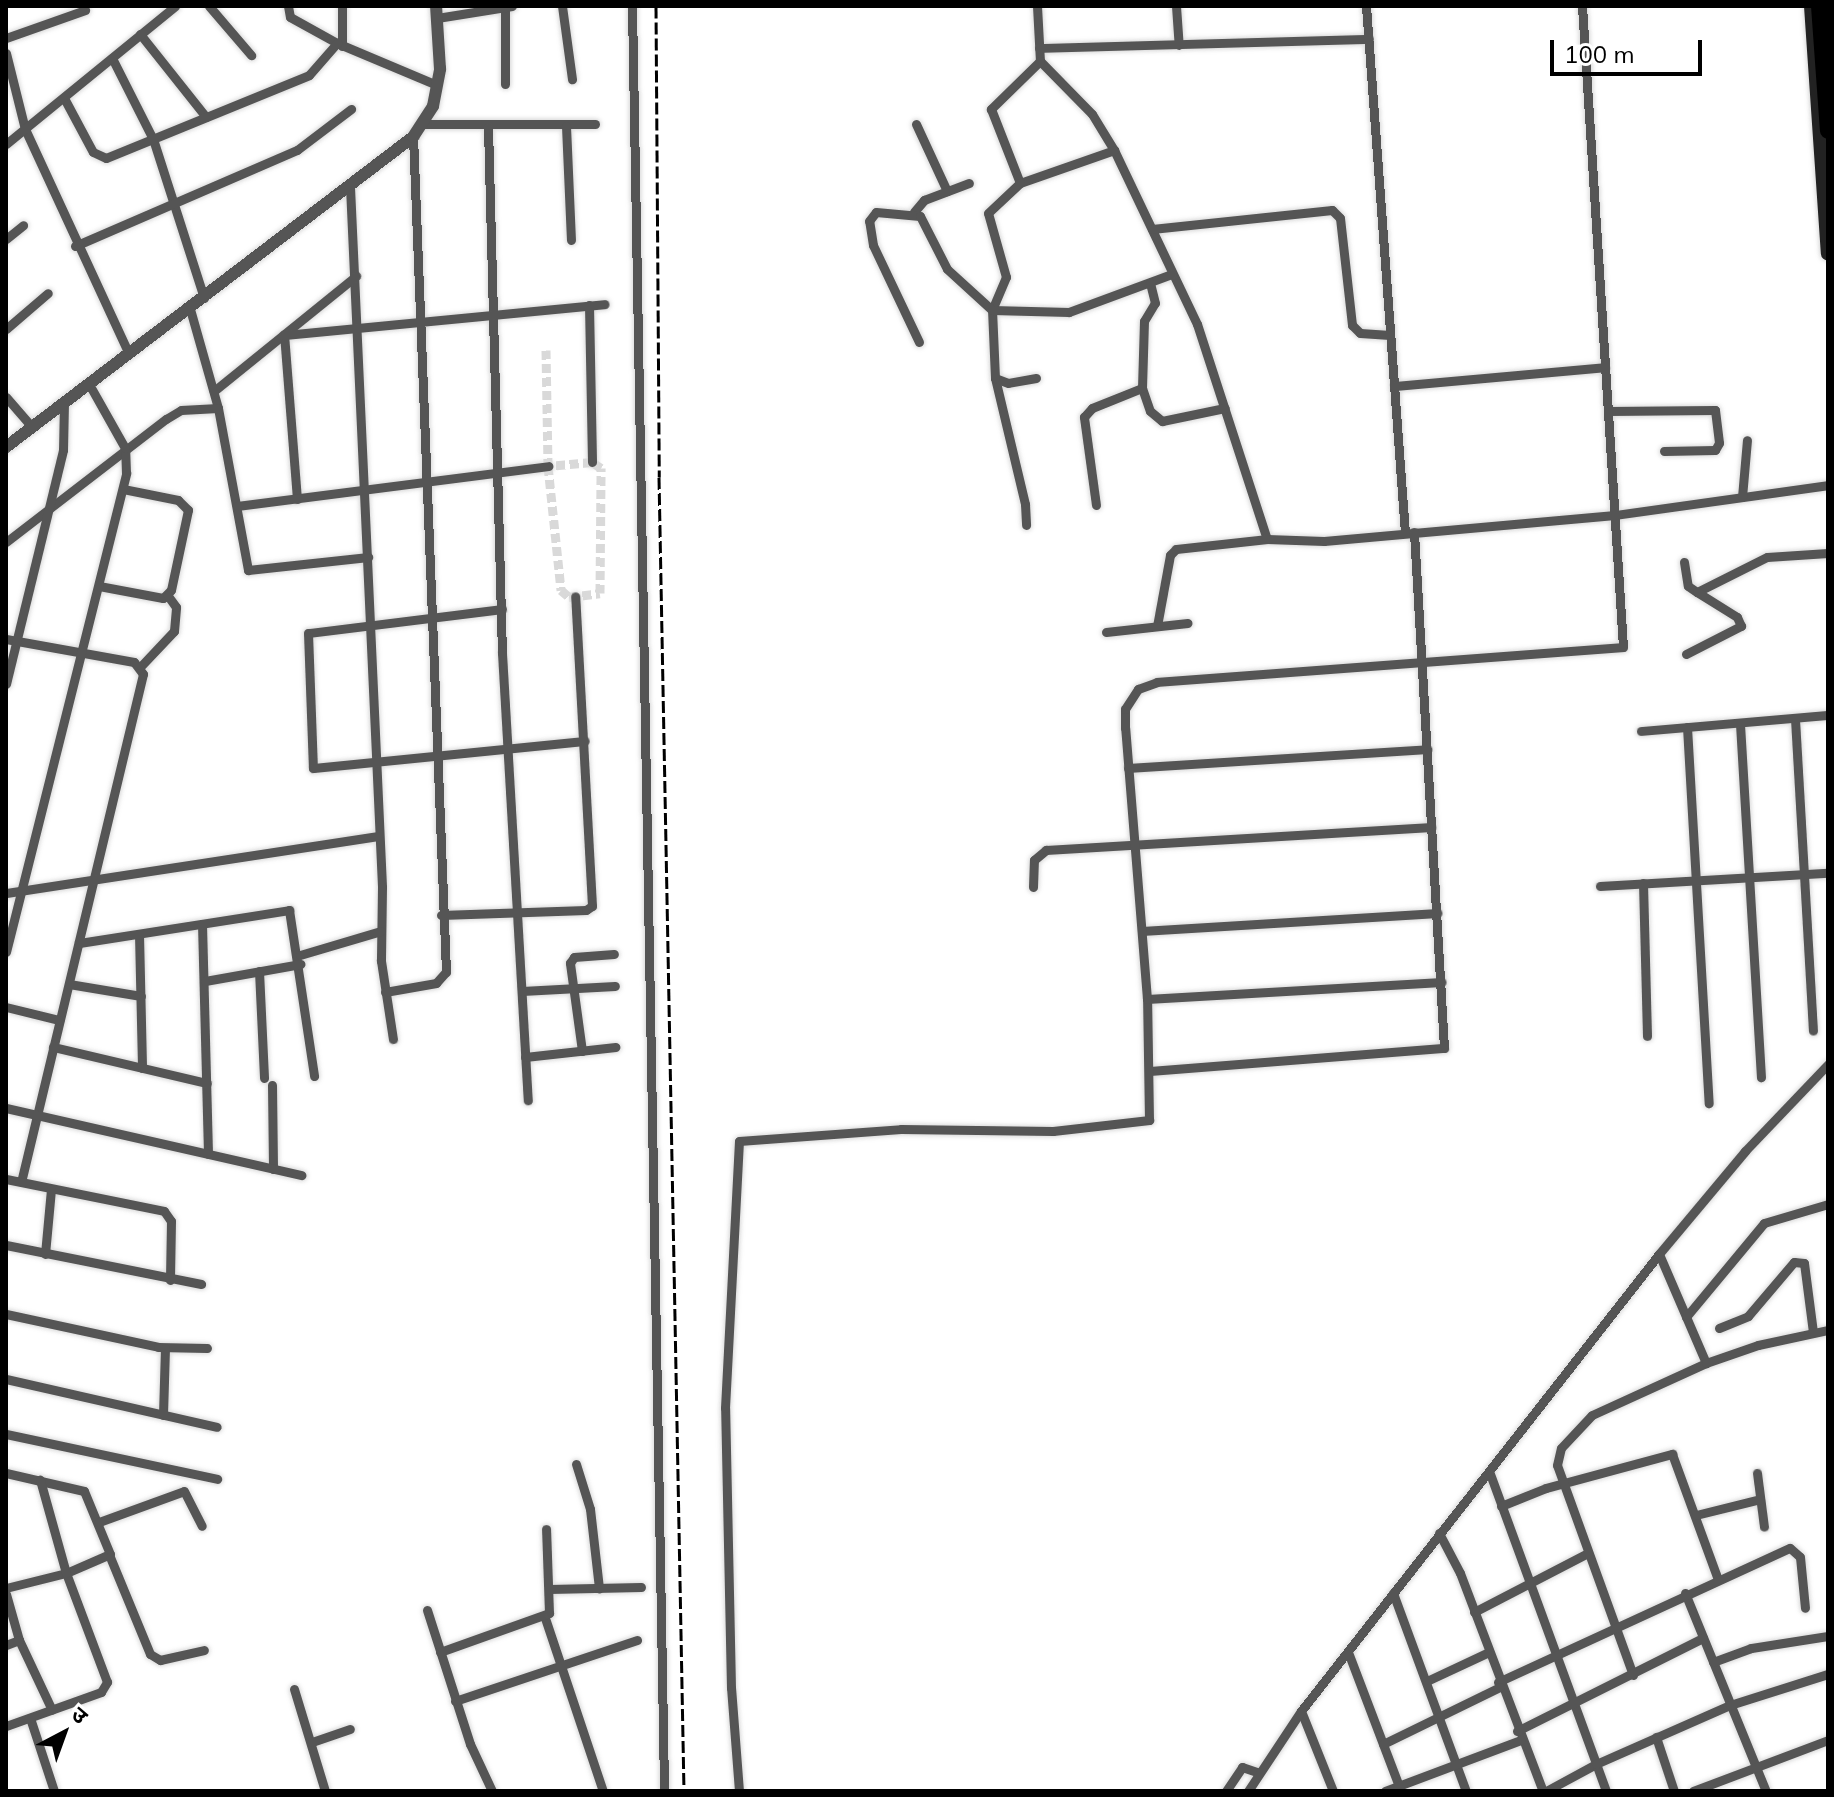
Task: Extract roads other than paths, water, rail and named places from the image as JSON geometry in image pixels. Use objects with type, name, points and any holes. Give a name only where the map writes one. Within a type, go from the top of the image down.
[{"type":"highway","points":[[1819,6],[1828,131]]},
{"type":"main road","points":[[1811,6],[1828,253]]},
{"type":"street","points":[[6,144],[175,6]]},
{"type":"street","points":[[209,6],[251,55]]},
{"type":"street","points":[[288,6],[290,17],[339,44],[437,85]]},
{"type":"street","points":[[64,98],[98,157],[153,139],[309,75],[339,44],[342,6]]},
{"type":"street","points":[[562,6],[572,79]]},
{"type":"street","points":[[632,6],[664,1791]]},
{"type":"street","points":[[1037,6],[1040,61],[1092,114],[1114,150],[1197,324],[1267,539]]},
{"type":"street","points":[[1176,6],[1179,45]]},
{"type":"street","points":[[1151,1071],[1438,1051],[1446,1041],[1423,663],[1394,386],[1366,6]]},
{"type":"street","points":[[739,1791],[731,1688],[725,1408],[735,1153],[744,1139],[913,1129],[1053,1131],[1144,1123],[1151,1115],[1151,1071],[1125,709],[1146,685],[1623,647],[1582,6]]},
{"type":"street","points":[[6,447],[413,137],[425,124],[437,85],[436,12],[508,7],[505,84]]},
{"type":"street","points":[[6,38],[85,10]]},
{"type":"street","points":[[140,34],[206,117]]},
{"type":"street","points":[[1039,48],[1369,39]]},
{"type":"street","points":[[6,53],[8,72],[25,129],[75,246],[129,354]]},
{"type":"street","points":[[112,58],[153,139],[176,202],[204,298]]},
{"type":"street","points":[[1020,183],[992,103],[1040,61]]},
{"type":"street","points":[[75,246],[297,150],[351,109]]},
{"type":"street","points":[[425,124],[488,127],[595,124]]},
{"type":"street","points":[[916,124],[947,191]]},
{"type":"street","points":[[566,126],[571,240]]},
{"type":"street","points":[[488,127],[507,750],[528,1100]]},
{"type":"street","points":[[385,992],[442,980],[446,972],[441,915],[417,320],[413,137]]},
{"type":"street","points":[[1026,525],[995,378],[992,310],[1006,277],[988,213],[1020,183],[1114,150]]},
{"type":"street","points":[[914,212],[924,200],[969,183]]},
{"type":"street","points":[[350,187],[368,557],[368,628],[381,931],[385,992],[393,1039]]},
{"type":"street","points":[[1152,229],[1332,210],[1340,218],[1352,325],[1360,333],[1390,335]]},
{"type":"street","points":[[919,342],[869,231],[876,212],[914,212],[925,223],[947,269],[992,310],[1069,312],[1172,274]]},
{"type":"street","points":[[6,239],[23,225]]},
{"type":"street","points":[[214,391],[356,276]]},
{"type":"street","points":[[1150,283],[1155,303],[1144,321],[1142,388],[1150,411],[1162,421],[1225,408]]},
{"type":"street","points":[[6,329],[48,293]]},
{"type":"street","points":[[284,335],[493,312],[605,304]]},
{"type":"street","points":[[589,305],[592,462]]},
{"type":"street","points":[[190,309],[218,408],[248,570],[368,557]]},
{"type":"street","points":[[284,335],[297,499]]},
{"type":"street","points":[[1394,386],[1605,367]]},
{"type":"street","points":[[995,378],[1008,383],[1036,378]]},
{"type":"street","points":[[6,952],[123,489],[125,448],[89,384]]},
{"type":"street","points":[[1096,505],[1084,417],[1092,408],[1142,388]]},
{"type":"street","points":[[6,397],[32,427]]},
{"type":"street","points":[[6,684],[11,640],[63,450],[64,403]]},
{"type":"street","points":[[6,542],[125,448],[181,410],[218,408]]},
{"type":"street","points":[[1608,411],[1715,410],[1719,443],[1715,450],[1664,451]]},
{"type":"street","points":[[1742,497],[1747,440]]},
{"type":"street","points":[[237,506],[548,466]]},
{"type":"street","points":[[1157,626],[1170,555],[1176,549],[1267,539],[1324,541],[1615,515],[1828,485]]},
{"type":"street","points":[[123,489],[178,500],[188,510],[168,596]]},
{"type":"street","points":[[1697,592],[1767,557],[1828,553]]},
{"type":"street","points":[[1684,562],[1688,586],[1737,617],[1741,626],[1686,654]]},
{"type":"street","points":[[21,1182],[95,879],[141,666],[174,631],[176,607],[168,596],[99,586]]},
{"type":"street","points":[[441,915],[586,910],[592,906],[575,596]]},
{"type":"street","points":[[502,609],[368,628],[308,633],[310,764],[318,771],[585,741]]},
{"type":"street","points":[[1106,632],[1188,623]]},
{"type":"street","points":[[11,640],[141,666]]},
{"type":"street","points":[[1641,731],[1828,715]]},
{"type":"street","points":[[1795,719],[1813,1030]]},
{"type":"street","points":[[1740,724],[1753,875],[1761,1077]]},
{"type":"street","points":[[1687,727],[1709,1103]]},
{"type":"street","points":[[1128,768],[1427,749]]},
{"type":"street","points":[[1033,887],[1034,860],[1041,851],[1431,827]]},
{"type":"street","points":[[6,893],[379,836]]},
{"type":"street","points":[[1600,886],[1828,873]]},
{"type":"street","points":[[1643,883],[1647,1036]]},
{"type":"street","points":[[79,943],[285,909],[293,915],[314,1076]]},
{"type":"street","points":[[1142,931],[1437,913]]},
{"type":"street","points":[[202,924],[208,1154]]},
{"type":"street","points":[[205,981],[259,971],[381,931]]},
{"type":"street","points":[[139,934],[142,1068]]},
{"type":"street","points":[[582,1051],[572,959],[614,954]]},
{"type":"street","points":[[259,971],[273,1169]]},
{"type":"street","points":[[1147,999],[1442,982]]},
{"type":"street","points":[[69,984],[141,996]]},
{"type":"street","points":[[522,991],[615,986]]},
{"type":"street","points":[[6,1007],[59,1020]]},
{"type":"street","points":[[53,1047],[207,1083]]},
{"type":"street","points":[[525,1057],[615,1047]]},
{"type":"street","points":[[1248,1791],[1301,1711],[1659,1254],[1745,1151],[1828,1064]]},
{"type":"street","points":[[6,1108],[301,1175]]},
{"type":"street","points":[[6,1179],[168,1213],[170,1280]]},
{"type":"street","points":[[45,1254],[51,1189]]},
{"type":"street","points":[[1686,1317],[1764,1223],[1828,1204]]},
{"type":"street","points":[[6,1245],[201,1284]]},
{"type":"street","points":[[1659,1254],[1706,1363]]},
{"type":"street","points":[[1719,1328],[1748,1316],[1794,1262],[1804,1263],[1813,1332]]},
{"type":"street","points":[[6,1314],[165,1348],[207,1348]]},
{"type":"street","points":[[1633,1675],[1586,1554],[1557,1456],[1584,1421],[1706,1363],[1828,1330]]},
{"type":"street","points":[[163,1415],[165,1348]]},
{"type":"street","points":[[6,1379],[217,1427]]},
{"type":"street","points":[[6,1434],[217,1479]]},
{"type":"street","points":[[1501,1506],[1563,1483],[1672,1454],[1717,1577]]},
{"type":"street","points":[[576,1464],[590,1509],[599,1588]]},
{"type":"street","points":[[1489,1471],[1606,1791]]},
{"type":"street","points":[[6,1473],[84,1491],[155,1659],[204,1650]]},
{"type":"street","points":[[1757,1473],[1764,1527]]},
{"type":"street","points":[[6,1726],[101,1692],[107,1682],[66,1573],[40,1480]]},
{"type":"street","points":[[99,1522],[184,1491],[202,1526]]},
{"type":"street","points":[[1696,1515],[1760,1499]]},
{"type":"street","points":[[546,1529],[549,1589],[545,1618],[603,1791]]},
{"type":"street","points":[[1439,1533],[1474,1612],[1499,1685],[1544,1791],[1596,1764],[1730,1705],[1828,1674]]},
{"type":"street","points":[[1383,1744],[1717,1577],[1795,1549],[1805,1608]]},
{"type":"street","points":[[1474,1612],[1586,1554]]},
{"type":"street","points":[[6,1588],[66,1573],[110,1557]]},
{"type":"street","points":[[549,1589],[641,1587]]},
{"type":"street","points":[[1393,1593],[1429,1680],[1466,1791]]},
{"type":"street","points":[[1685,1593],[1766,1791]]},
{"type":"street","points":[[6,1594],[19,1640],[52,1710]]},
{"type":"street","points":[[427,1610],[455,1701],[492,1791]]},
{"type":"street","points":[[440,1652],[545,1618]]},
{"type":"street","points":[[1713,1662],[1751,1648],[1828,1636]]},
{"type":"street","points":[[1385,1791],[1519,1736],[1703,1638]]},
{"type":"street","points":[[6,1645],[19,1640]]},
{"type":"street","points":[[455,1701],[637,1640]]},
{"type":"street","points":[[1348,1652],[1399,1786]]},
{"type":"street","points":[[1429,1680],[1487,1653]]},
{"type":"street","points":[[294,1689],[325,1791]]},
{"type":"street","points":[[1301,1711],[1333,1791]]},
{"type":"street","points":[[30,1718],[54,1791]]},
{"type":"street","points":[[312,1742],[350,1729]]},
{"type":"street","points":[[1656,1737],[1674,1791]]},
{"type":"street","points":[[1693,1791],[1828,1740]]},
{"type":"street","points":[[1226,1791],[1242,1767],[1259,1773]]},
{"type":"tunnel","points":[[546,350],[548,466],[561,590],[569,597],[600,593],[601,468],[592,462],[548,466]]},
{"type":"railway","points":[[656,6],[659,477],[684,1791]]}]
